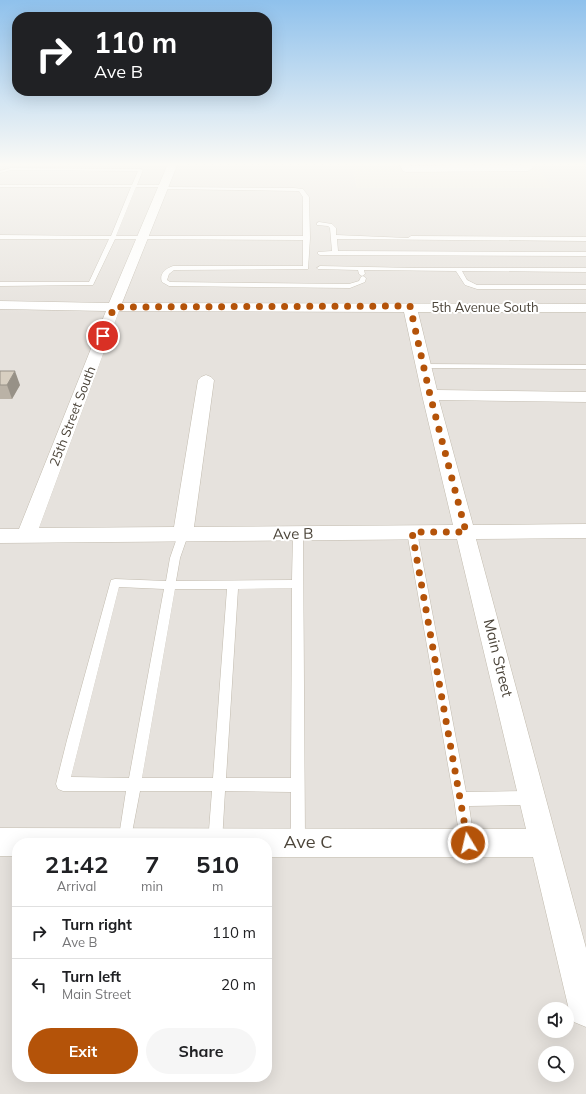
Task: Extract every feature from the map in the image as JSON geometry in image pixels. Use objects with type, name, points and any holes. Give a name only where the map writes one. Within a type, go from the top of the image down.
[{"type":"street","name":"25th Street South","points":[[26,536],[114,307],[152,214]]},
{"type":"street","name":"5th Avenue South","points":[[0,305],[114,307],[410,306],[586,308]]},
{"type":"street","name":"Main Street","points":[[410,306],[425,366],[430,395],[466,532],[586,1010]]},
{"type":"street","points":[[183,535],[206,380]]},
{"type":"street","points":[[430,395],[586,397]]},
{"type":"street","name":"Ave B","points":[[0,536],[586,531]]},
{"type":"street","name":"Ave C","points":[[0,842],[12,842]]},
{"type":"street","name":"Ave C","points":[[272,842],[544,843]]},
{"type":"lane","points":[[0,284],[91,284],[114,237],[123,214]]},
{"type":"lane","points":[[306,214],[306,268]]},
{"type":"lane","points":[[307,223],[330,225],[333,228],[335,252]]},
{"type":"lane","points":[[0,237],[307,238]]},
{"type":"lane","points":[[334,238],[586,239]]},
{"type":"lane","points":[[307,253],[586,254]]},
{"type":"lane","points":[[361,268],[362,282],[350,286],[178,285],[169,284],[164,281],[167,271],[180,267],[361,268],[586,270]]},
{"type":"lane","points":[[458,269],[464,282],[477,287],[586,287]]},
{"type":"lane","points":[[425,366],[586,367]]},
{"type":"lane","points":[[412,532],[468,843]]},
{"type":"lane","points":[[298,534],[298,842]]},
{"type":"lane","points":[[125,838],[175,558],[183,535]]},
{"type":"lane","points":[[297,584],[170,585],[115,583],[73,740],[63,784],[298,785]]},
{"type":"lane","points":[[214,838],[233,585]]},
{"type":"lane","points":[[461,799],[533,798]]},
{"type":"shaded area","points":[[0,214],[586,214],[586,1094],[0,1094]]},
{"type":"building","points":[[0,371],[15,371],[7,385],[0,385]]},
{"type":"route","points":[[103,336],[114,307],[410,306],[425,366],[430,395],[466,532],[412,532],[468,843]]}]
